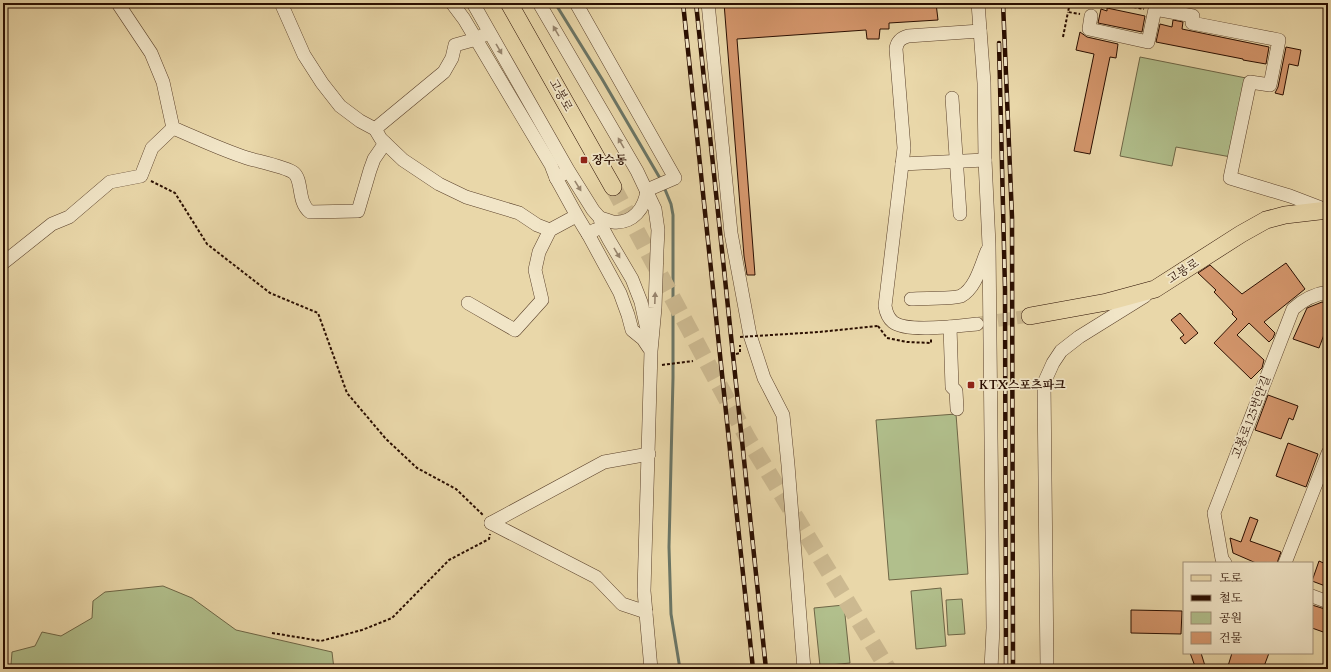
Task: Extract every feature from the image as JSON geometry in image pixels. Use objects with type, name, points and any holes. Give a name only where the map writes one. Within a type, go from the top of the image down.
[{"type":"main road","name":"고봉로","points":[[509,3],[613,187]]},
{"type":"main road","name":"고봉로","points":[[1030,316],[1107,302],[1155,289],[1241,234],[1266,220],[1285,215],[1326,210]]},
{"type":"street","points":[[120,3],[119,5],[151,53],[154,60],[163,82],[172,128]]},
{"type":"street","points":[[281,3],[304,55],[322,83],[340,106],[360,121],[375,129],[385,143],[403,160],[439,184],[466,197],[519,213],[537,225],[550,230]]},
{"type":"street","points":[[452,3],[464,19],[551,165],[556,178],[576,216],[588,234],[620,293],[632,330],[642,339],[651,351]]},
{"type":"street","points":[[472,3],[568,170],[601,222],[632,279],[640,297],[645,314],[651,351]]},
{"type":"street","points":[[539,3],[637,171],[650,189],[655,209],[658,230],[655,308],[651,351],[644,591],[651,669]]},
{"type":"street","points":[[576,3],[675,178],[650,189],[638,214],[623,221],[601,222],[588,234]]},
{"type":"street","points":[[708,3],[731,234],[750,335],[764,378],[783,415],[789,472],[804,669]]},
{"type":"street","points":[[978,3],[984,83],[985,160],[989,245],[993,574],[991,669]]},
{"type":"street","points":[[1091,16],[1089,29],[1148,42],[1155,9],[1193,16],[1192,23],[1279,40],[1270,85],[1250,82],[1247,96],[1253,111],[1245,153],[1233,166],[1230,178],[1290,196],[1326,210]]},
{"type":"street","points":[[977,324],[950,327],[902,327],[893,322],[886,312],[885,300],[904,148],[896,49],[900,40],[908,36],[980,31]]},
{"type":"street","points":[[375,129],[444,72],[452,58],[455,45],[476,39],[489,32]]},
{"type":"street","points":[[952,98],[960,214]]},
{"type":"street","points":[[172,128],[245,157],[294,173],[306,208],[310,212],[358,211],[374,159],[385,143]]},
{"type":"street","points":[[3,263],[52,224],[69,217],[110,182],[141,176],[152,148],[172,128]]},
{"type":"street","points":[[902,164],[985,160]]},
{"type":"street","points":[[556,178],[568,170]]},
{"type":"street","points":[[468,303],[515,330],[542,300],[535,270],[539,252],[550,230],[576,216]]},
{"type":"street","points":[[911,299],[960,296],[971,287],[989,245]]},
{"type":"street","points":[[1047,669],[1044,383],[1053,363],[1065,347],[1155,289]]},
{"type":"street","name":"고봉로125번안길","points":[[1224,562],[1222,559],[1214,513],[1293,309],[1302,301],[1317,294],[1328,292]]},
{"type":"street","points":[[950,327],[952,387],[956,391],[958,409]]},
{"type":"street","points":[[1285,562],[1328,453]]},
{"type":"street","points":[[491,524],[604,462],[649,454]]},
{"type":"street","points":[[491,524],[596,577],[622,604],[646,612]]},
{"type":"street","points":[[1313,596],[1328,602]]},
{"type":"path","points":[[1114,3],[1146,9],[1155,9]]},
{"type":"path","points":[[1063,37],[1068,12]]},
{"type":"path","points":[[141,176],[175,193],[208,244],[270,293],[318,313],[347,393],[386,439],[417,468],[456,489],[491,524],[489,539],[449,560],[392,618],[362,630],[321,641],[272,633]]},
{"type":"path","points":[[740,337],[819,332],[878,326]]},
{"type":"path","points":[[736,354],[740,353],[740,345]]},
{"type":"path","points":[[666,365],[694,361]]},
{"type":"path","points":[[949,669],[964,669]]},
{"type":"green space","points":[[1140,57],[1246,78],[1231,157],[1176,147],[1172,166],[1120,156]]},
{"type":"green space","points":[[956,414],[968,574],[889,580],[876,420]]},
{"type":"green space","points":[[163,586],[192,598],[236,630],[332,652],[334,669],[3,668],[11,665],[12,652],[35,646],[42,632],[61,636],[92,618],[93,601],[105,592]]},
{"type":"green space","points":[[941,588],[946,646],[916,649],[911,591]]},
{"type":"green space","points":[[962,599],[965,634],[948,635],[946,600]]},
{"type":"green space","points":[[844,605],[850,663],[820,666],[814,608]]},
{"type":"building","points":[[724,3],[936,3],[938,20],[889,23],[889,29],[880,29],[879,39],[867,39],[866,30],[737,39],[755,275],[747,275],[744,256]]},
{"type":"building","points":[[1107,8],[1145,16],[1142,32],[1098,23],[1101,9],[1107,11]]},
{"type":"building","points":[[1173,20],[1183,22],[1182,29],[1269,47],[1266,64],[1156,42],[1160,24],[1172,27]]},
{"type":"building","points":[[1080,32],[1087,37],[1118,44],[1116,58],[1110,57],[1090,154],[1074,151],[1094,54],[1076,50]]},
{"type":"building","points":[[1286,47],[1301,50],[1298,66],[1289,64],[1283,95],[1275,93],[1278,87]]},
{"type":"building","points":[[1286,263],[1305,289],[1264,322],[1275,333],[1273,338],[1269,342],[1249,323],[1237,335],[1264,360],[1262,368],[1251,379],[1214,343],[1237,319],[1232,314],[1233,312],[1214,292],[1216,290],[1198,273],[1210,265],[1242,294]]},
{"type":"building","points":[[1322,302],[1328,304],[1328,324],[1319,348],[1293,339],[1307,308]]},
{"type":"building","points":[[1180,313],[1198,333],[1185,344],[1180,338],[1184,335],[1171,320]]},
{"type":"building","points":[[1268,395],[1298,406],[1293,420],[1289,418],[1281,439],[1255,430]]},
{"type":"building","points":[[1288,443],[1318,454],[1306,487],[1276,476]]},
{"type":"building","points":[[1250,517],[1258,520],[1250,541],[1281,552],[1277,562],[1254,562],[1233,553],[1230,538],[1241,542]]},
{"type":"building","points":[[1319,561],[1328,565],[1328,587],[1313,581]]},
{"type":"building","points":[[1313,605],[1328,610],[1328,627],[1326,633],[1313,628]]},
{"type":"building","points":[[1131,610],[1182,611],[1181,634],[1131,633]]},
{"type":"building","points":[[1190,654],[1201,654],[1206,669],[1196,669]]},
{"type":"building","points":[[1232,654],[1269,654],[1263,669],[1237,669],[1228,666]]},
{"type":"waterway","points":[[555,3],[602,79],[661,180]]},
{"type":"waterway","points":[[664,187],[671,204],[673,215],[673,378],[669,547],[671,614],[680,669]]},
{"type":"tunnel","points":[[613,187],[748,439],[888,669]]},
{"type":"tunnel","points":[[979,323],[1030,316]]},
{"type":"railway","points":[[683,3],[753,669]]},
{"type":"railway","points":[[696,3],[766,669]]},
{"type":"railway","points":[[1003,3],[1012,217],[1013,669]]},
{"type":"railway","points":[[999,43],[1005,289],[1006,669]]},
{"type":"place","name":"장수동","points":[[584,160]]},
{"type":"place","name":"KTX스포츠파크","points":[[971,385]]}]
